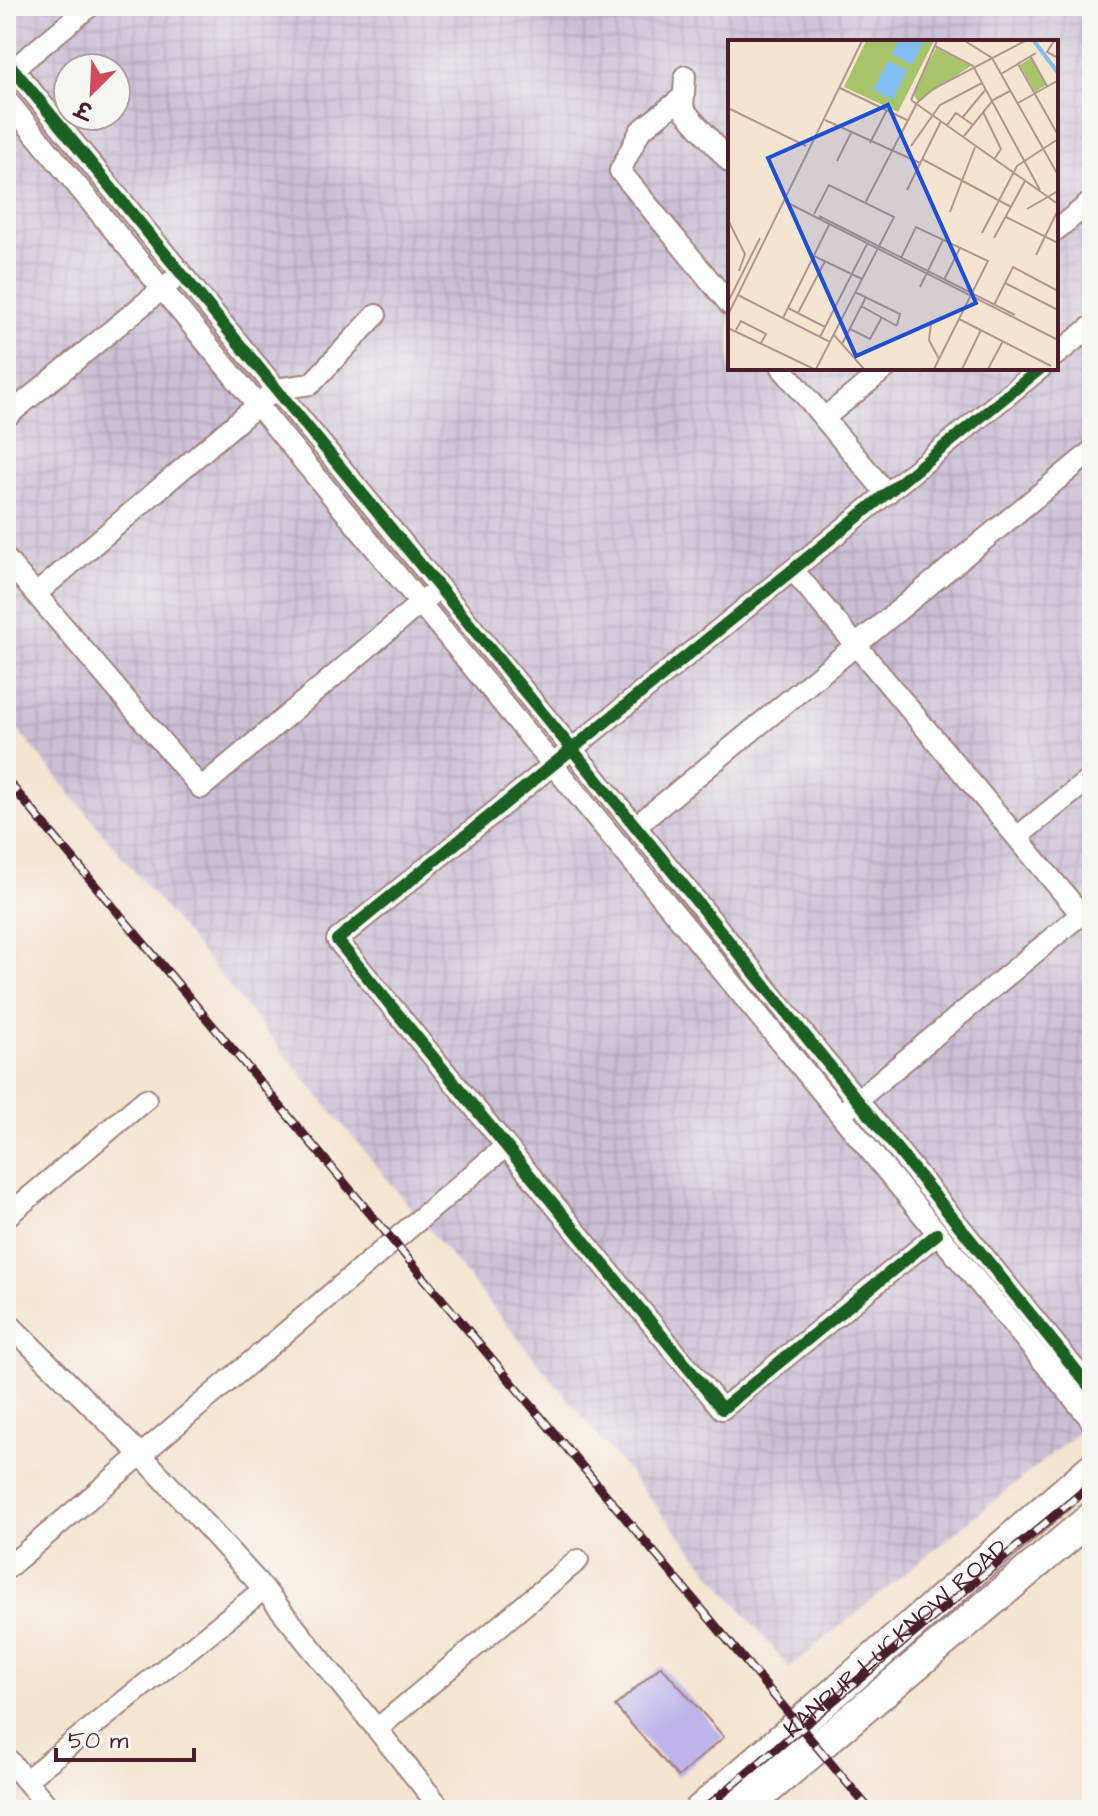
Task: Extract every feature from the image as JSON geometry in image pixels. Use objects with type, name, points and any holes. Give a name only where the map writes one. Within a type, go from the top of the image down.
[{"type":"highway","name":"KANPUR-LUCKNOW ROAD","points":[[700,1810],[1092,1468]]},
{"type":"highway","name":"KANPUR-LUCKNOW ROAD","points":[[743,1810],[769,1799],[1092,1517]]},
{"type":"street","points":[[90,6],[8,68],[181,273],[636,826],[1092,1390]]},
{"type":"street","points":[[728,160],[683,109],[684,86],[640,131],[620,171],[728,303]]},
{"type":"street","points":[[6,99],[838,1116],[1092,1421]]},
{"type":"street","points":[[1058,226],[1092,201]]},
{"type":"street","points":[[6,417],[181,273]]},
{"type":"street","points":[[36,594],[276,389],[311,384],[376,315]]},
{"type":"street","points":[[1058,353],[1092,326]]},
{"type":"street","points":[[784,370],[887,494]]},
{"type":"street","points":[[824,418],[884,370]]},
{"type":"street","points":[[937,1234],[722,1409],[337,940],[1039,370]]},
{"type":"street","points":[[636,826],[1092,451]]},
{"type":"street","points":[[6,559],[201,788],[439,587]]},
{"type":"street","points":[[793,570],[1017,837],[1087,910],[838,1116]]},
{"type":"street","points":[[1017,837],[1092,777]]},
{"type":"street","points":[[6,1217],[146,1099]]},
{"type":"street","points":[[6,1569],[506,1146]]},
{"type":"street","points":[[6,1321],[140,1456],[264,1589],[442,1810]]},
{"type":"street","points":[[377,1729],[578,1560]]},
{"type":"street","points":[[26,1780],[264,1589]]},
{"type":"street","points":[[6,1757],[51,1810]]},
{"type":"shaded area","points":[[6,6],[1092,6],[1092,1421],[789,1668],[6,715]]},
{"type":"building","points":[[661,1666],[724,1737],[678,1777],[615,1706]]},
{"type":"railway","points":[[6,779],[870,1810]]},
{"type":"railway","points":[[703,1810],[1092,1484]]},
{"type":"cycle path","points":[[6,60],[659,855],[1092,1390]]},
{"type":"cycle path","points":[[937,1234],[722,1409],[337,940],[1039,370]]}]
